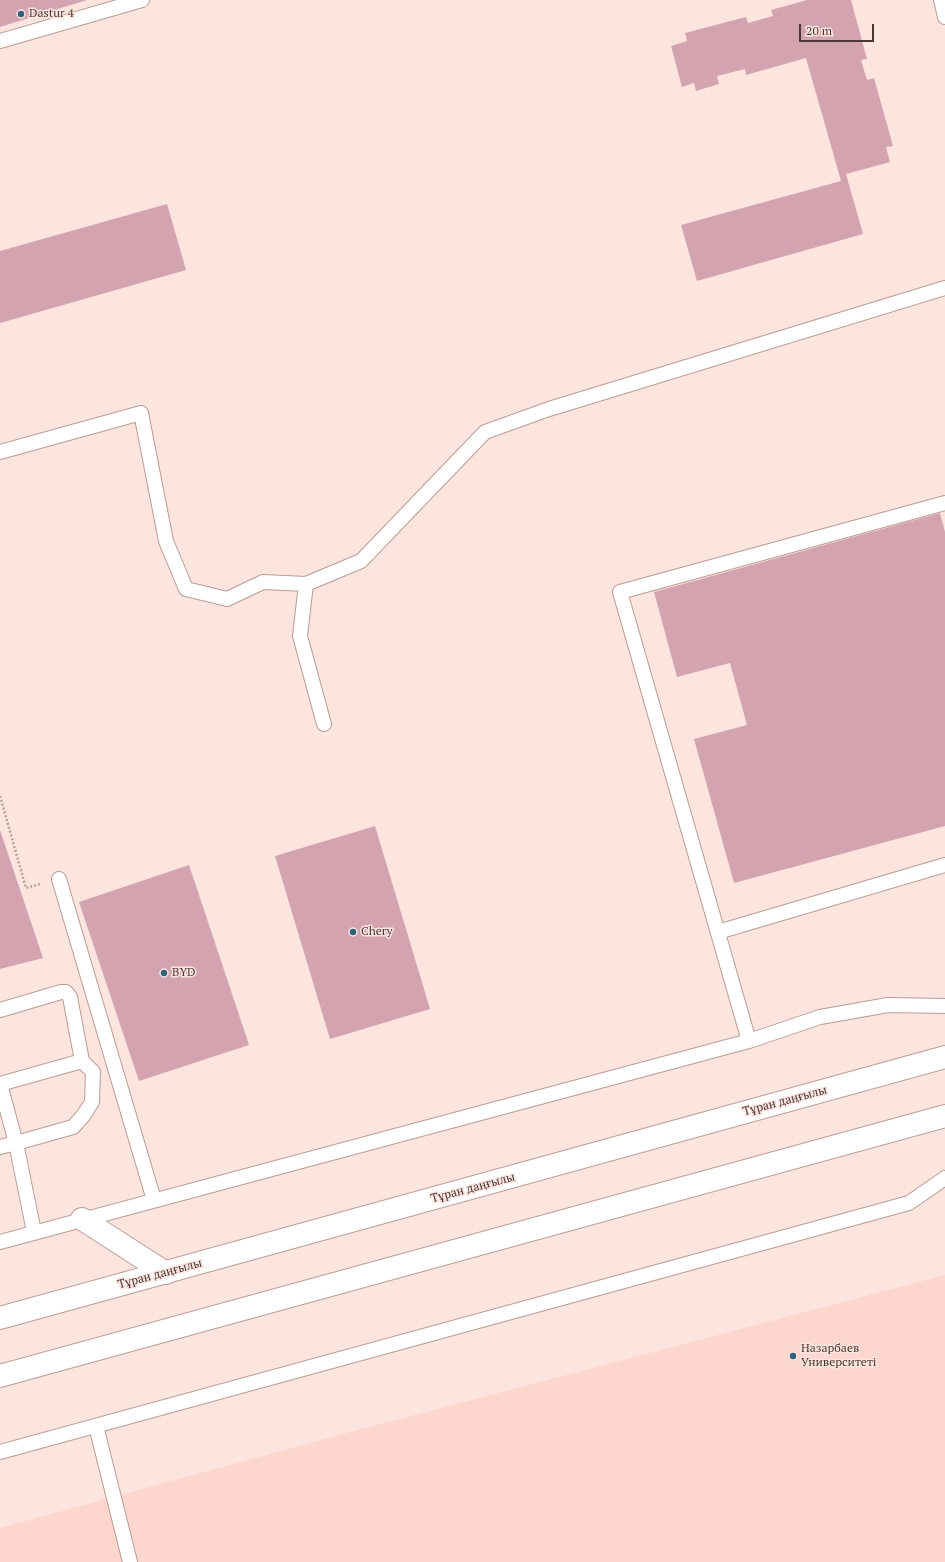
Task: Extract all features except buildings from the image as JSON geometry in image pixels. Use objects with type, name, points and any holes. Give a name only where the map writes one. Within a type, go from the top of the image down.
[{"type":"main road","name":"Тұран даңғылы","points":[[0,1318],[945,1057]]},
{"type":"main road","points":[[0,1376],[945,1116]]},
{"type":"main road","points":[[82,1219],[166,1273]]},
{"type":"lane","points":[[0,41],[142,0]]},
{"type":"lane","points":[[941,0],[945,17]]},
{"type":"lane","points":[[0,452],[141,413],[166,541],[186,589],[227,599],[263,582],[306,584],[361,561],[485,432],[550,409],[945,288]]},
{"type":"lane","points":[[749,1041],[620,592],[945,503]]},
{"type":"lane","points":[[306,584],[300,636],[324,724]]},
{"type":"lane","points":[[718,932],[945,865]]},
{"type":"lane","points":[[59,879],[154,1200]]},
{"type":"lane","points":[[0,1010],[66,992],[70,997],[82,1061],[93,1072],[92,1102],[83,1116],[73,1127],[0,1147]]},
{"type":"lane","points":[[0,1242],[749,1041],[820,1017],[888,1005],[945,1006]]},
{"type":"lane","points":[[34,1232],[16,1143],[0,1084],[82,1061]]},
{"type":"lane","points":[[0,1452],[909,1203],[945,1178]]},
{"type":"lane","points":[[96,1426],[130,1562]]},
{"type":"path","points":[[0,796],[26,888],[59,879]]},
{"type":"shaded area","name":"Назарбаев Университеті","points":[[945,1275],[945,1562],[0,1562],[0,1528],[335,1436]]},
{"type":"place","name":"Dastur 4","points":[[21,14]]},
{"type":"place","name":"Chery","points":[[353,932]]},
{"type":"place","name":"BYD","points":[[164,973]]},
{"type":"place","name":"Назарбаев Университеті","points":[[793,1356]]}]
